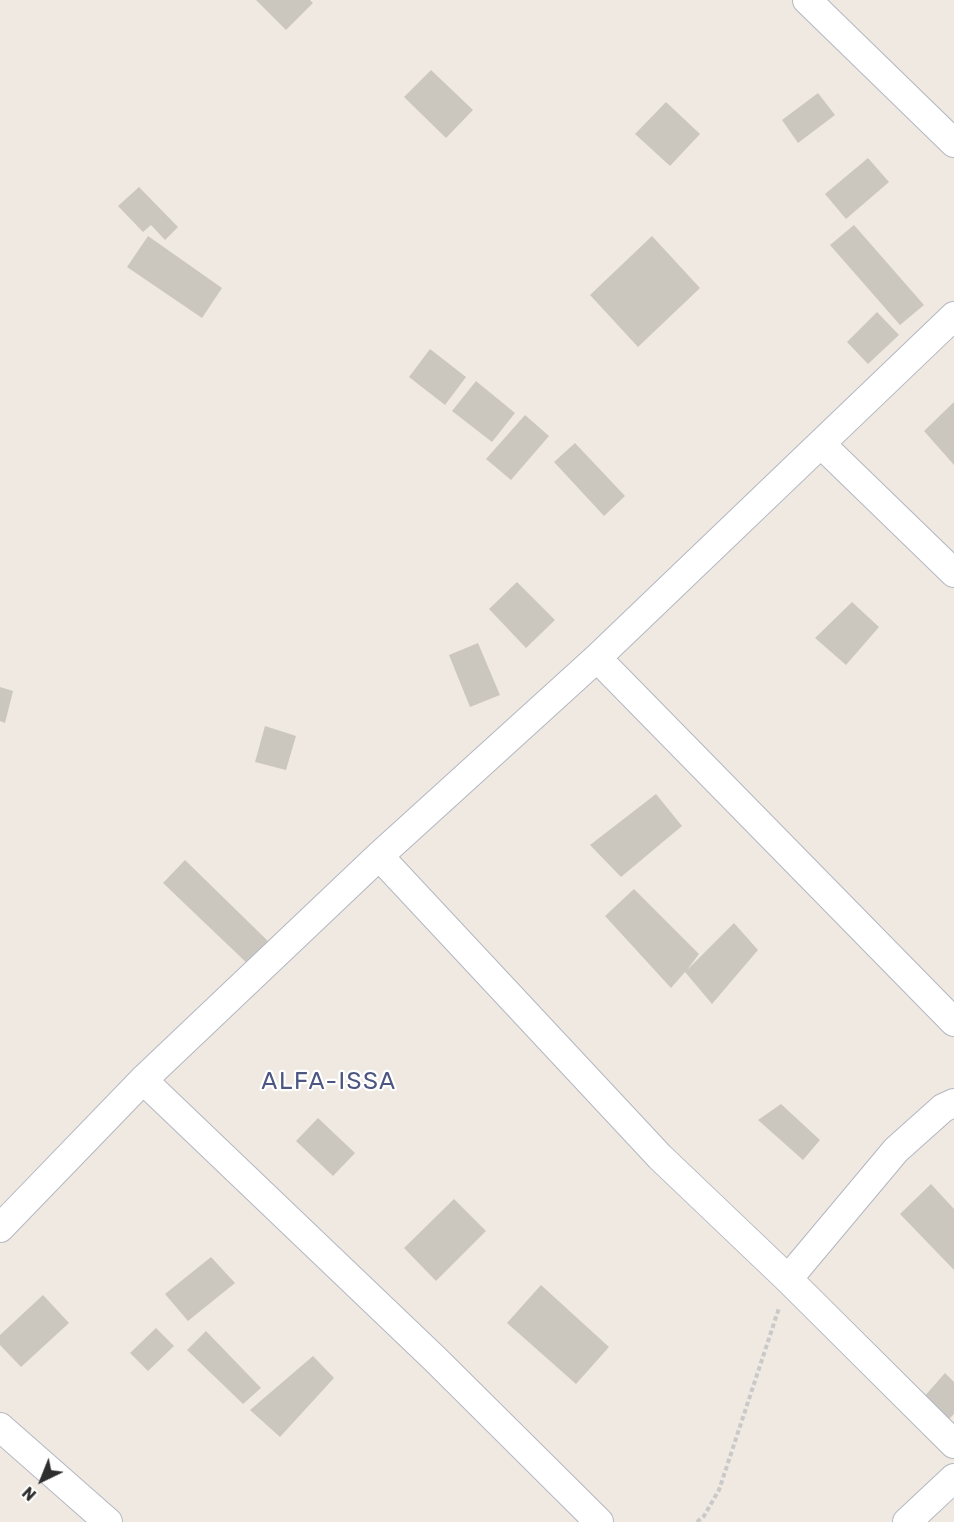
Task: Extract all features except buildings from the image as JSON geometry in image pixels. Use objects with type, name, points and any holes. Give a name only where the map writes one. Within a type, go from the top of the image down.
[{"type":"street","points":[[807,0],[954,143]]},
{"type":"street","points":[[0,1228],[143,1080],[379,856],[597,658],[954,316]]},
{"type":"street","points":[[821,444],[954,573]]},
{"type":"street","points":[[597,658],[954,1022]]},
{"type":"street","points":[[379,856],[660,1157],[788,1279],[954,1444]]},
{"type":"street","points":[[143,1080],[435,1359],[599,1522]]},
{"type":"street","points":[[788,1279],[896,1150],[943,1108],[954,1103]]},
{"type":"street","points":[[0,1427],[108,1522]]},
{"type":"street","points":[[907,1522],[954,1478]]},
{"type":"path","points":[[697,1522],[704,1516],[719,1490],[788,1279]]},
{"type":"district","name":"ALFA-ISSA","points":[[329,1082]]}]
